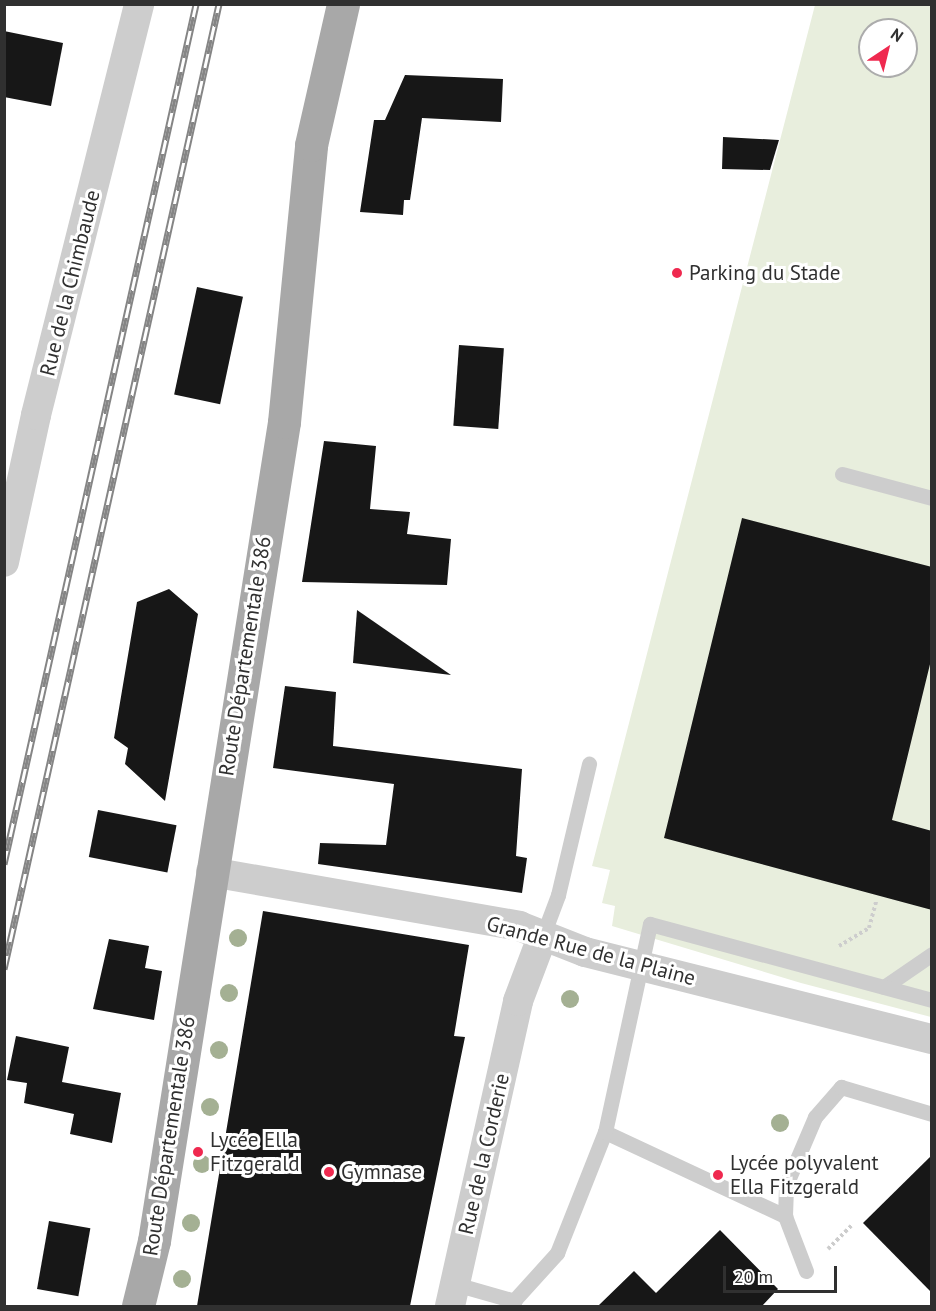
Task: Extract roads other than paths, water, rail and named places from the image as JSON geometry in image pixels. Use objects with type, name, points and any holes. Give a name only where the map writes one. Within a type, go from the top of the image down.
[{"type":"main road","name":"Route Départementale 386","points":[[138,1306],[154,1241],[291,368],[311,146],[343,4]]},
{"type":"street","name":"Rue de la Chimbaude","points":[[4,562],[36,415],[139,4]]},
{"type":"street","name":"Grande Rue de la Plaine","points":[[211,872],[519,926],[585,952],[932,1039]]},
{"type":"street","name":"Rue de la Corderie","points":[[452,1295],[518,1000],[543,935]]},
{"type":"lane","points":[[842,474],[932,498]]},
{"type":"lane","points":[[543,935],[558,895],[590,764]]},
{"type":"lane","points":[[452,1295],[512,1304],[557,1253],[605,1132],[650,924],[932,1000]]},
{"type":"lane","points":[[884,987],[932,954]]},
{"type":"lane","points":[[806,1270],[785,1216],[786,1185],[815,1117],[841,1087],[932,1114]]},
{"type":"lane","points":[[605,1132],[785,1216]]},
{"type":"railway","points":[[4,864],[196,4]]},
{"type":"railway","points":[[4,969],[219,4]]},
{"type":"place","name":"Parking du Stade","points":[[677,273]]},
{"type":"place","name":"Lycée Ella Fitzgerald","points":[[198,1152]]},
{"type":"place","name":"Gymnase","points":[[329,1172]]},
{"type":"place","name":"Lycée polyvalent Ella Fitzgerald","points":[[718,1175]]}]
